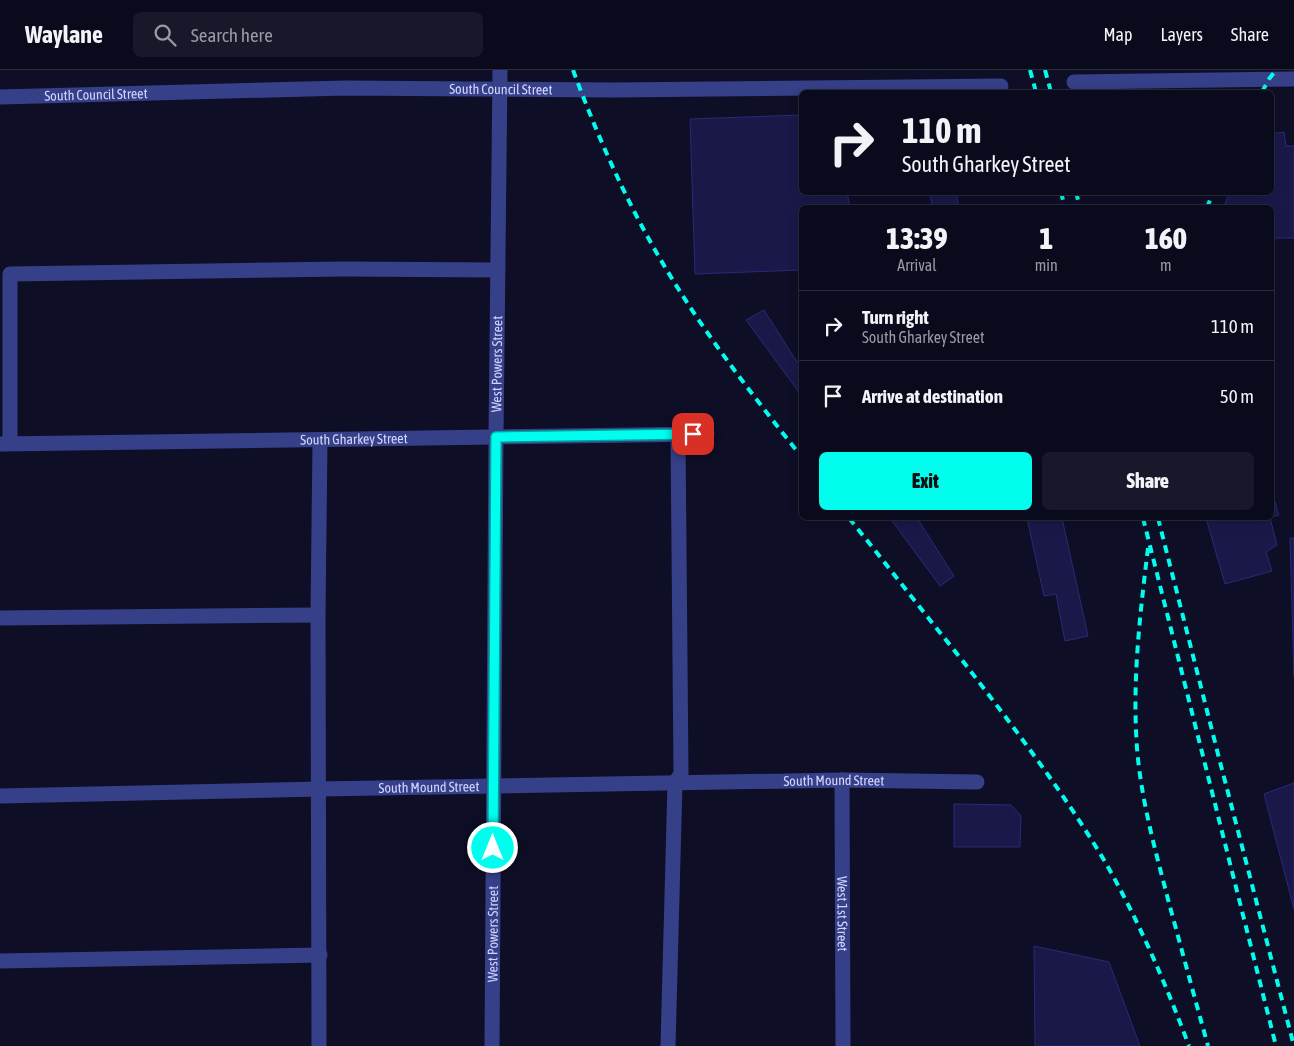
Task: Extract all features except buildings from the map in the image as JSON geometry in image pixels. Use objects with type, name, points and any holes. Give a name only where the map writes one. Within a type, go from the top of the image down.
[{"type":"street","name":"West Powers Street","points":[[492,1046],[500,70]]},
{"type":"street","points":[[1074,82],[1294,79]]},
{"type":"street","name":"South Council Street","points":[[0,97],[345,88],[633,90],[1001,86]]},
{"type":"street","points":[[5,443],[10,274],[344,269],[498,270]]},
{"type":"street","points":[[668,1046],[675,783],[682,774],[678,434]]},
{"type":"street","name":"South Gharkey Street","points":[[5,443],[707,434]]},
{"type":"street","points":[[319,1046],[318,614],[320,440]]},
{"type":"street","points":[[0,618],[318,614]]},
{"type":"street","name":"South Mound Street","points":[[0,796],[842,780],[977,782]]},
{"type":"street","name":"West 1st Street","points":[[842,780],[843,1046]]},
{"type":"street","points":[[0,961],[320,955]]},
{"type":"railway","points":[[573,70],[593,122],[616,173],[640,223],[668,272],[715,343],[799,453]]},
{"type":"railway","points":[[1030,70],[1035,90]]},
{"type":"railway","points":[[1045,70],[1050,90]]},
{"type":"railway","points":[[1263,90],[1276,70]]},
{"type":"railway","points":[[1062,195],[1064,205]]},
{"type":"railway","points":[[1077,195],[1079,205]]},
{"type":"railway","points":[[1208,205],[1212,195]]},
{"type":"railway","points":[[851,520],[962,660],[1036,758],[1088,834],[1140,928],[1189,1046]]},
{"type":"railway","points":[[1144,520],[1276,1046]]},
{"type":"railway","points":[[1159,520],[1294,1046]]},
{"type":"railway","points":[[1148,548],[1136,673],[1135,698],[1139,768],[1154,846],[1208,1046]]},
{"type":"route","points":[[493,848],[496,437],[693,434]]}]
